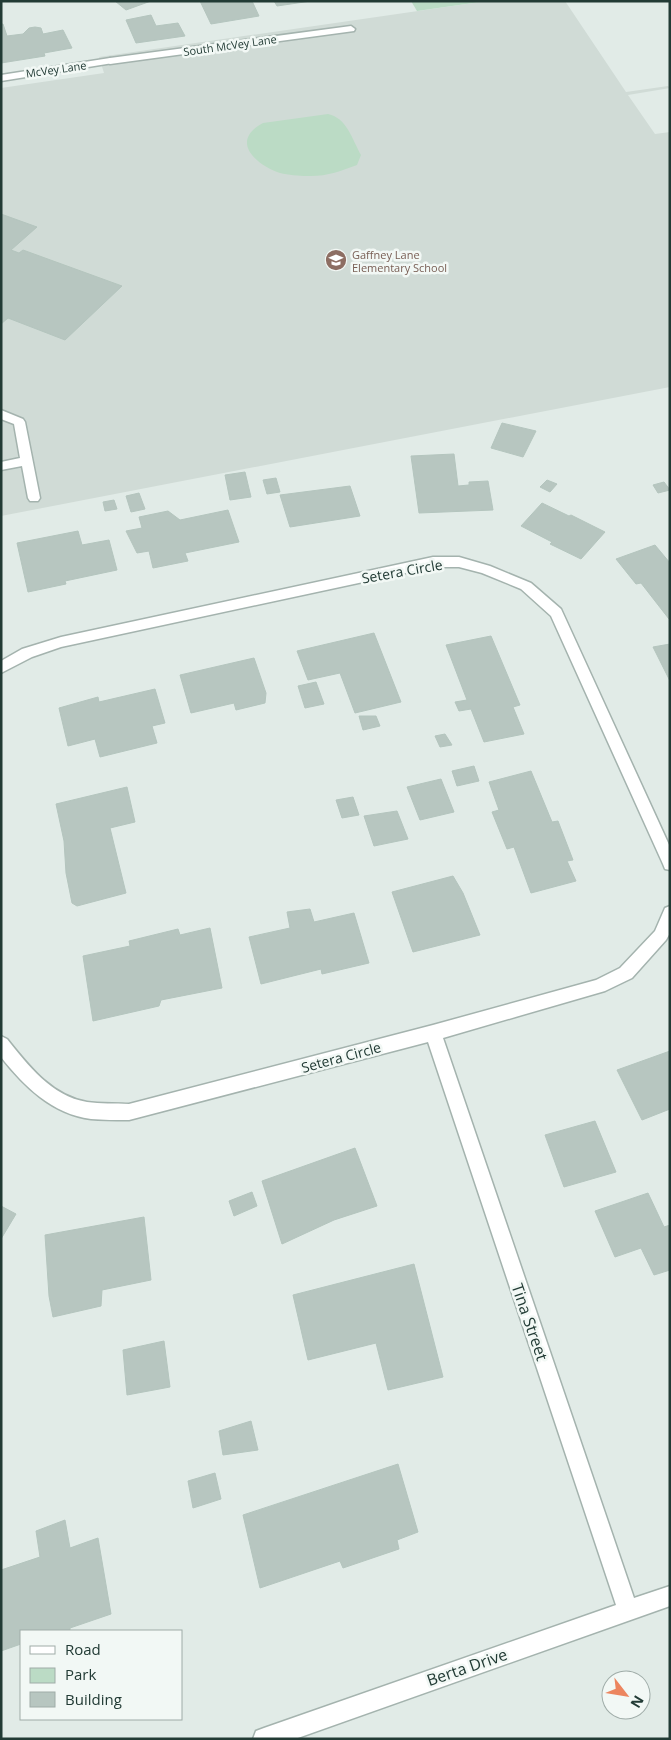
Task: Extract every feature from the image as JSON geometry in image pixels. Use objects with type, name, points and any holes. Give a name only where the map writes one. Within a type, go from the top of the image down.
[{"type":"street","name":"South McVey Lane","points":[[110,62],[351,29]]},
{"type":"street","name":"McVey Lane","points":[[1,78],[110,62]]},
{"type":"street","points":[[1,414],[19,422],[34,498]]},
{"type":"street","points":[[1,466],[26,461]]},
{"type":"street","name":"Setera Circle","points":[[1,668],[27,653],[61,642],[433,562],[459,562],[485,569],[526,586],[556,612],[670,864]]},
{"type":"street","name":"Setera Circle","points":[[1,1044],[31,1082],[49,1095],[78,1109],[129,1112],[433,1033],[599,986],[626,973],[661,935],[670,913]]},
{"type":"street","name":"Tina Street","points":[[433,1033],[628,1611]]},
{"type":"street","name":"Berta Drive","points":[[264,1739],[670,1596]]},
{"type":"shaded area","name":"Gaffney Lane Elementary School","points":[[487,1],[565,1],[626,92],[668,86],[670,88],[628,95],[655,134],[670,132],[670,387],[1,516],[1,88],[104,73],[99,57]]},
{"type":"green space","points":[[411,1],[487,1],[417,11]]},
{"type":"green space","points":[[328,114],[340,120],[348,130],[361,155],[357,165],[327,175],[290,175],[280,173],[262,164],[250,152],[247,145],[248,137],[253,130],[263,123]]},
{"type":"building","points":[[115,1],[151,1],[126,10]]},
{"type":"building","points":[[200,1],[252,1],[259,16],[211,24]]},
{"type":"building","points":[[274,1],[311,1],[277,6]]},
{"type":"building","points":[[151,15],[156,26],[178,23],[185,36],[136,43],[126,20]]},
{"type":"building","points":[[1,24],[3,24],[7,36],[23,34],[29,28],[35,27],[41,28],[43,34],[63,30],[72,48],[44,53],[45,56],[1,63]]},
{"type":"building","points":[[1,214],[37,227],[11,250],[19,253],[23,250],[122,286],[65,340],[8,318],[1,324]]},
{"type":"building","points":[[502,423],[536,431],[523,457],[491,448]]},
{"type":"building","points":[[454,454],[458,486],[469,485],[469,482],[488,481],[493,510],[419,513],[411,456]]},
{"type":"building","points":[[245,472],[251,497],[230,500],[225,475]]},
{"type":"building","points":[[276,478],[280,492],[267,494],[263,480]]},
{"type":"building","points":[[547,480],[557,484],[550,492],[540,487]]},
{"type":"building","points":[[664,482],[670,490],[658,493],[653,485]]},
{"type":"building","points":[[350,486],[360,516],[290,527],[280,495]]},
{"type":"building","points":[[139,493],[145,509],[131,512],[126,496]]},
{"type":"building","points":[[114,500],[117,509],[105,511],[103,502]]},
{"type":"building","points":[[542,503],[605,532],[581,559],[550,544],[552,542],[521,526]]},
{"type":"building","points":[[228,510],[239,542],[185,553],[188,561],[153,568],[149,551],[137,553],[126,531],[142,528],[139,517],[168,511],[180,520]]},
{"type":"building","points":[[78,531],[82,545],[109,540],[117,570],[65,581],[66,584],[28,592],[17,543]]},
{"type":"building","points":[[655,545],[670,563],[669,619],[641,583],[636,584],[616,559]]},
{"type":"building","points":[[374,633],[401,702],[355,713],[340,673],[308,680],[297,651]]},
{"type":"building","points":[[491,636],[520,705],[513,707],[524,734],[484,742],[471,709],[459,711],[455,702],[467,700],[446,645]]},
{"type":"building","points":[[670,644],[670,681],[653,647]]},
{"type":"building","points":[[254,658],[266,693],[265,703],[236,710],[234,703],[191,713],[180,675]]},
{"type":"building","points":[[316,682],[324,704],[305,708],[298,686]]},
{"type":"building","points":[[155,689],[165,723],[152,726],[157,743],[100,757],[95,739],[68,746],[59,708],[98,697],[99,702]]},
{"type":"building","points":[[359,716],[376,716],[380,726],[363,730]]},
{"type":"building","points":[[445,734],[452,745],[440,747],[435,736]]},
{"type":"building","points":[[474,766],[479,781],[457,786],[452,771]]},
{"type":"building","points":[[531,771],[552,822],[558,821],[573,860],[567,861],[576,881],[531,893],[514,847],[507,849],[492,812],[499,810],[489,782]]},
{"type":"building","points":[[441,779],[454,812],[420,820],[407,787]]},
{"type":"building","points":[[127,787],[135,822],[110,828],[126,893],[77,906],[72,903],[66,873],[64,841],[56,804]]},
{"type":"building","points":[[353,797],[359,815],[342,818],[336,800]]},
{"type":"building","points":[[397,811],[408,839],[374,846],[364,816]]},
{"type":"building","points":[[453,876],[463,893],[480,935],[413,952],[392,892]]},
{"type":"building","points":[[310,909],[314,922],[354,913],[369,963],[322,974],[321,969],[261,984],[249,937],[290,928],[287,912]]},
{"type":"building","points":[[210,928],[222,988],[161,1000],[159,1006],[93,1021],[83,956],[130,946],[129,941],[178,929],[180,935]]},
{"type":"building","points":[[670,1051],[670,1109],[642,1120],[617,1070]]},
{"type":"building","points":[[595,1121],[616,1172],[564,1187],[545,1135]]},
{"type":"building","points":[[355,1148],[377,1206],[334,1220],[282,1244],[262,1181]]},
{"type":"building","points":[[252,1192],[257,1206],[234,1216],[229,1201]]},
{"type":"building","points":[[648,1193],[664,1227],[670,1225],[670,1270],[654,1275],[641,1248],[615,1257],[595,1211]]},
{"type":"building","points":[[1,1206],[16,1214],[1,1239]]},
{"type":"building","points":[[144,1217],[151,1280],[102,1290],[101,1306],[53,1317],[49,1296],[45,1235]]},
{"type":"building","points":[[414,1264],[443,1377],[388,1390],[376,1343],[308,1360],[293,1295]]},
{"type":"building","points":[[164,1341],[170,1387],[127,1395],[123,1350]]},
{"type":"building","points":[[251,1421],[258,1450],[223,1455],[219,1431]]},
{"type":"building","points":[[398,1464],[418,1532],[397,1540],[399,1549],[343,1568],[340,1561],[260,1588],[243,1515]]},
{"type":"building","points":[[215,1473],[221,1499],[193,1508],[188,1481]]},
{"type":"building","points":[[65,1520],[70,1548],[98,1538],[111,1614],[70,1628],[70,1630],[20,1630],[20,1644],[1,1651],[1,1570],[40,1557],[36,1531]]},
{"type":"place","name":"Gaffney Lane Elementary School","points":[[336,260]]}]
